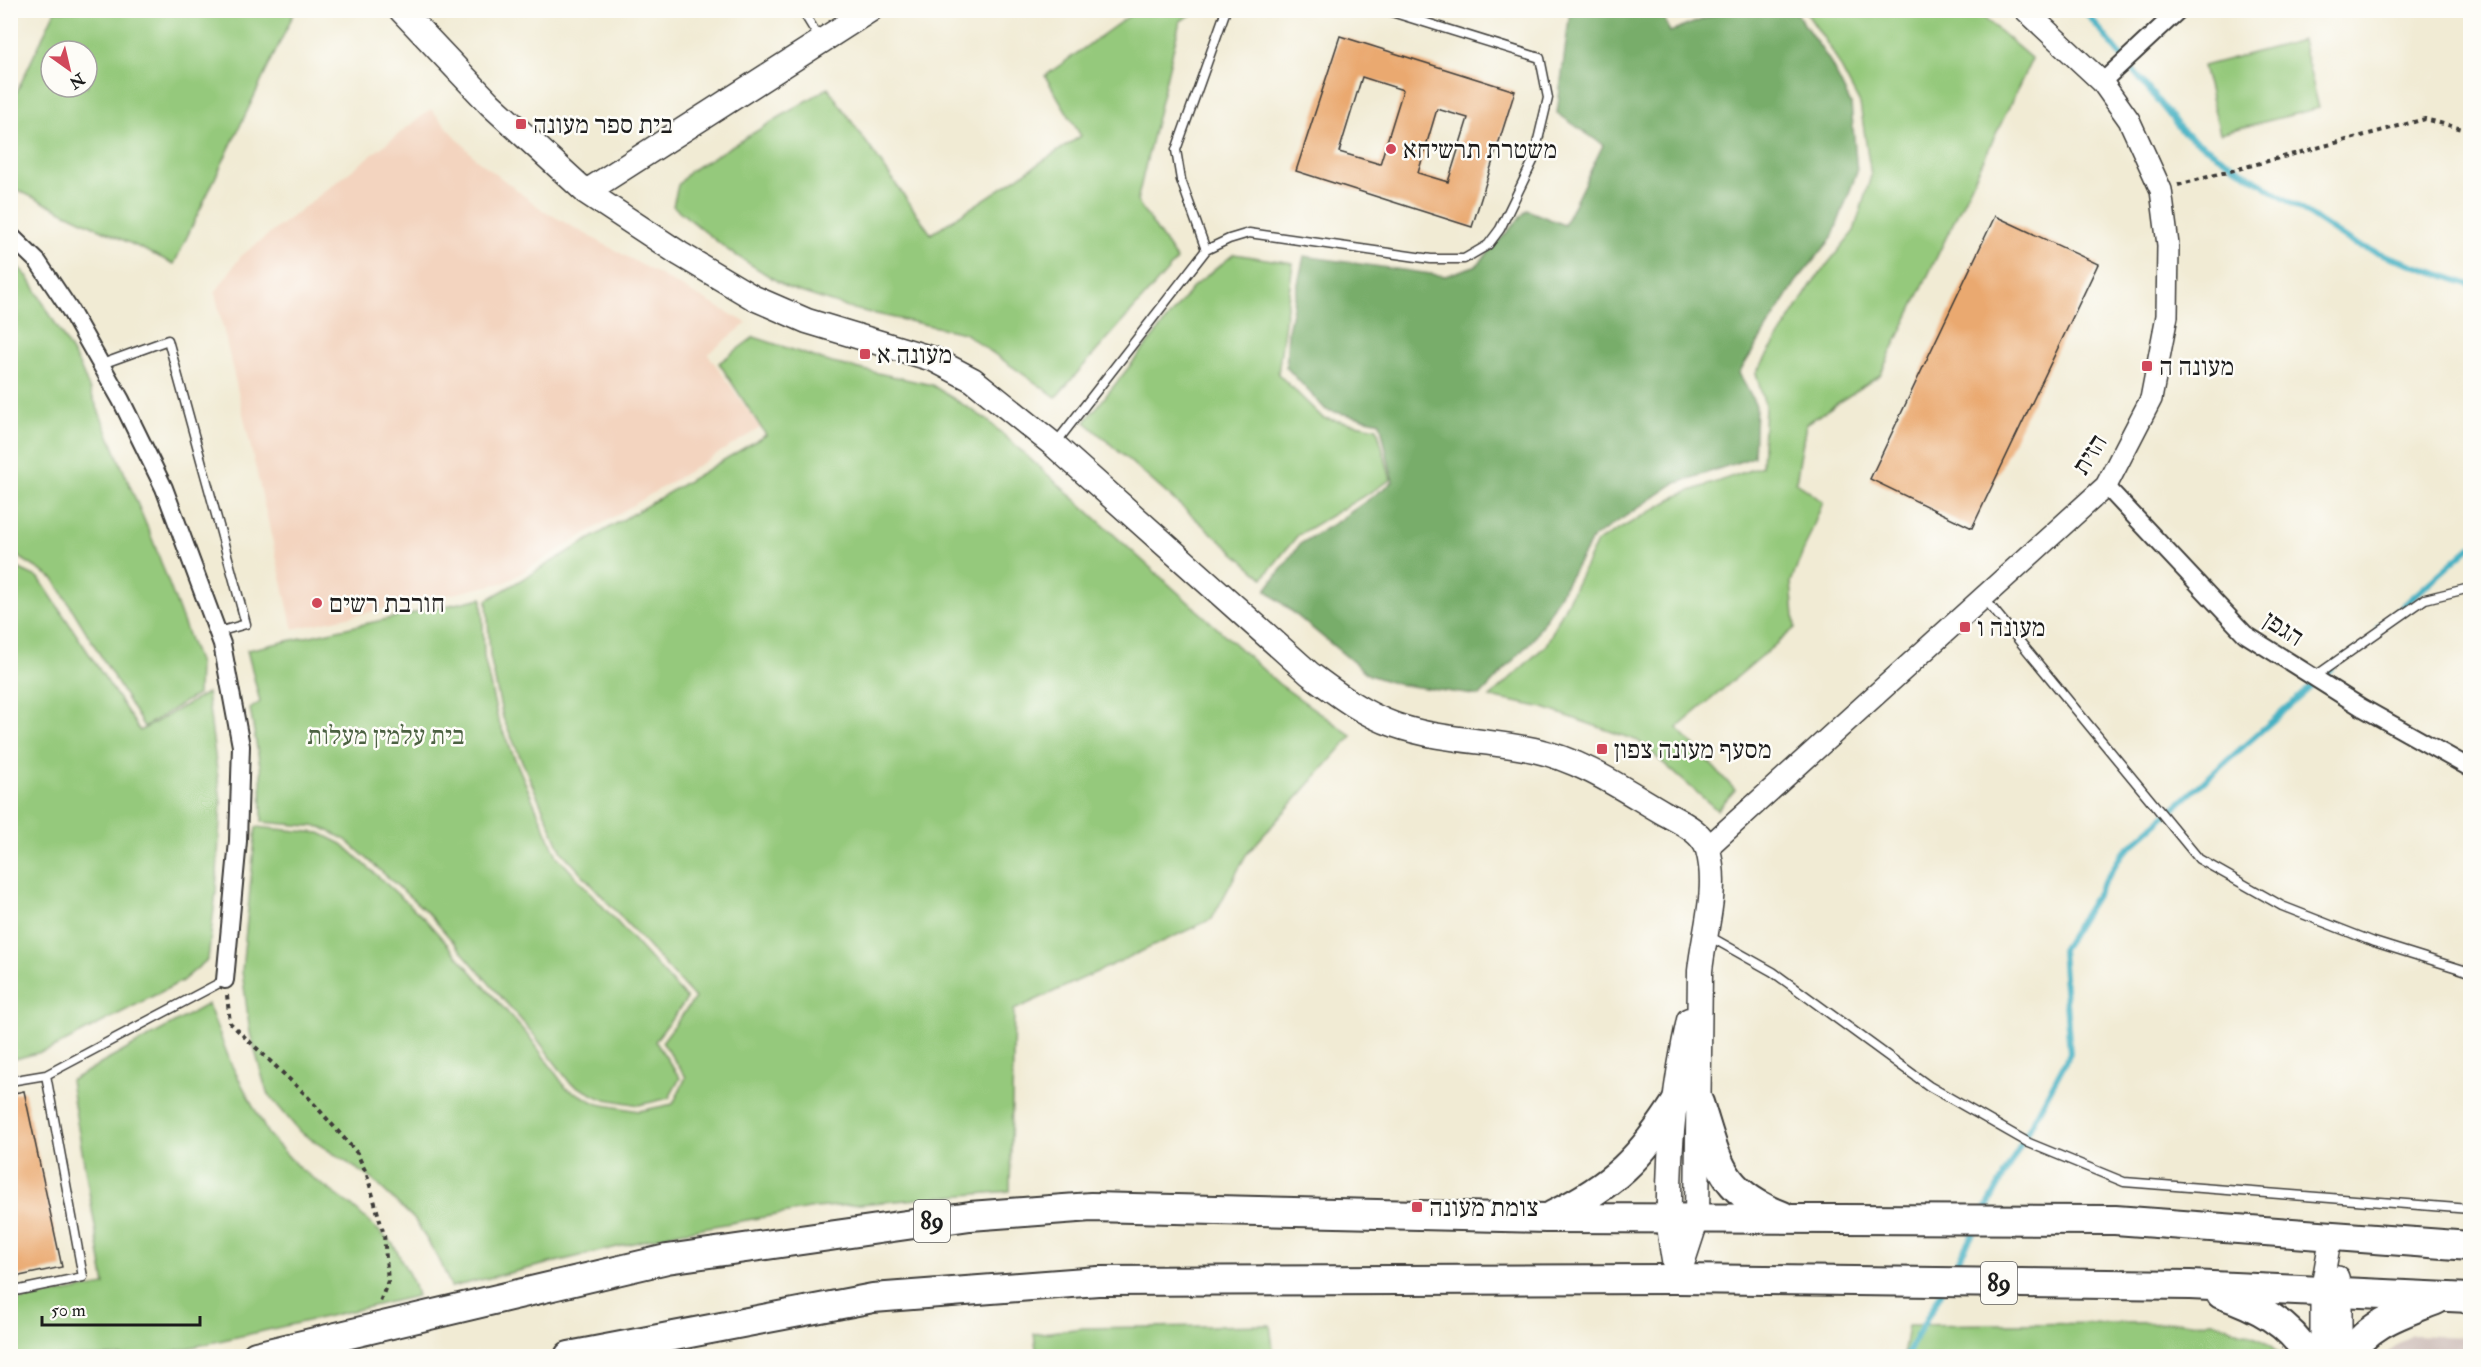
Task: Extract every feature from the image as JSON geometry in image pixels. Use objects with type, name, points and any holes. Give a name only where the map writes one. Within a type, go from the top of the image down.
[{"type":"highway","points":[[1546,1218],[1590,1197],[1620,1173],[1688,1102],[1732,1187],[1757,1206],[1793,1220]]},
{"type":"highway","name":"89","points":[[256,1356],[332,1351],[369,1331],[668,1259],[970,1216],[1091,1207],[1546,1218],[2115,1220],[2470,1246]]},
{"type":"highway","name":"89","points":[[569,1356],[873,1298],[1086,1282],[1677,1279],[2190,1285],[2459,1297]]},
{"type":"highway","points":[[2190,1285],[2244,1302],[2266,1313],[2285,1327],[2309,1356]]},
{"type":"highway","points":[[2350,1356],[2354,1348],[2369,1332],[2409,1311],[2459,1297]]},
{"type":"main road","points":[[401,10],[490,104],[586,192],[681,255],[754,298],[807,321],[933,358],[973,380],[1054,445],[1310,674],[1354,706],[1396,726],[1448,738],[1533,750],[1575,762],[1692,828],[1707,848],[1714,886],[1704,934],[1688,1102],[1668,1218],[1677,1279]]},
{"type":"main road","points":[[586,192],[870,10]]},
{"type":"main road","points":[[1677,1279],[1697,1218],[1688,1102]]},
{"type":"street","name":"הזית","points":[[1707,848],[2106,486],[2151,399],[2167,316],[2168,245],[2161,190],[2128,120],[2102,82],[2025,10]]},
{"type":"street","points":[[2102,82],[2179,10]]},
{"type":"street","points":[[10,235],[38,262],[102,364],[164,488],[218,632],[241,746],[238,841],[225,980]]},
{"type":"street","name":"הגפן","points":[[2106,486],[2245,634],[2470,768]]},
{"type":"street","points":[[2322,1356],[2331,1292],[2331,1235]]},
{"type":"street","points":[[2331,1292],[2341,1356]]},
{"type":"lane","points":[[802,10],[821,41]]},
{"type":"lane","points":[[1206,250],[1181,180],[1176,150],[1226,10]]},
{"type":"lane","points":[[1054,445],[1206,250],[1229,238],[1249,233],[1431,259],[1464,259],[1488,245],[1500,229],[1533,161],[1548,98],[1540,58],[1386,10]]},
{"type":"lane","points":[[102,364],[168,340],[246,624],[218,632]]},
{"type":"lane","points":[[2314,677],[2425,599],[2470,588]]},
{"type":"lane","points":[[1984,597],[2199,860],[2282,906],[2374,942],[2470,972]]},
{"type":"lane","points":[[1704,934],[1773,972],[1929,1086],[2029,1143],[2124,1182],[2470,1209]]},
{"type":"lane","points":[[10,1081],[46,1075],[225,980]]},
{"type":"lane","points":[[10,1292],[83,1277],[46,1075]]},
{"type":"path","points":[[2161,190],[2425,119],[2470,130]]},
{"type":"path","points":[[225,980],[230,1023],[307,1096],[357,1153],[367,1175],[384,1235],[388,1281],[369,1331]]},
{"type":"shaded area","points":[[431,109],[475,158],[544,211],[747,323],[708,354],[760,428],[506,582],[293,629],[215,293],[241,256]]},
{"type":"shaded area","points":[[2412,1335],[2470,1337],[2470,1356],[2381,1356]]},
{"type":"green space","points":[[55,11],[295,11],[174,264],[11,187],[11,104],[39,45],[39,99],[99,99],[99,39],[42,39]]},
{"type":"green space","points":[[1136,11],[1198,11],[1180,21],[1137,201],[1177,260],[1056,397],[964,333],[853,309],[788,288],[729,251],[673,206],[678,185],[690,171],[828,88],[931,234],[1081,136],[1045,76]]},
{"type":"green space","points":[[1570,11],[1661,11],[1670,32],[1724,11],[1795,11],[1829,60],[1851,104],[1857,172],[1832,238],[1796,282],[1739,373],[1756,406],[1754,457],[1674,484],[1593,538],[1534,638],[1480,696],[1397,684],[1369,675],[1266,590],[1300,544],[1335,523],[1393,482],[1380,422],[1326,410],[1286,367],[1288,330],[1304,256],[1445,276],[1477,265],[1527,210],[1564,225],[1603,145],[1557,113]]},
{"type":"green space","points":[[1805,11],[1976,11],[2032,59],[1880,375],[1806,424],[1796,482],[1823,502],[1791,582],[1795,628],[1677,728],[1735,790],[1717,810],[1638,741],[1544,708],[1490,697],[1546,645],[1597,542],[1679,495],[1762,466],[1765,406],[1756,373],[1813,282],[1854,231],[1871,176],[1860,104],[1831,49]]},
{"type":"green space","points":[[2302,40],[2319,108],[2220,133],[2203,66]]},
{"type":"green space","points":[[1234,254],[1293,263],[1278,374],[1323,418],[1377,428],[1391,480],[1298,535],[1263,578],[1085,422],[1194,286]]},
{"type":"green space","points":[[10,259],[28,277],[79,364],[153,541],[199,664],[198,694],[144,727],[54,579],[11,552]]},
{"type":"green space","points":[[754,337],[832,363],[932,385],[986,419],[1279,684],[1352,736],[1246,855],[1212,919],[1014,1010],[1010,1191],[815,1208],[680,1232],[451,1287],[441,1263],[415,1220],[371,1178],[300,1132],[267,1093],[250,1033],[242,971],[256,827],[320,833],[342,844],[424,918],[531,1039],[566,1088],[598,1104],[639,1111],[673,1104],[686,1077],[662,1042],[695,998],[562,852],[503,718],[490,656],[487,600],[766,435],[719,363]]},
{"type":"green space","points":[[11,565],[39,578],[140,731],[207,693],[221,802],[216,892],[208,959],[182,981],[49,1050],[11,1060]]},
{"type":"green space","name":"בית עלמין מעלות","points":[[482,598],[484,657],[498,720],[557,856],[687,999],[655,1041],[680,1078],[669,1098],[639,1105],[600,1098],[570,1083],[535,1036],[429,914],[346,840],[321,827],[262,822],[261,771],[250,709],[260,702],[247,650]]},
{"type":"green space","points":[[208,1004],[231,1064],[268,1134],[299,1168],[352,1206],[393,1244],[413,1282],[417,1296],[153,1356],[11,1356],[11,1302],[105,1285],[70,1081]]},
{"type":"green space","points":[[2215,1322],[2259,1338],[2282,1356],[1903,1356],[1908,1325]]},
{"type":"green space","points":[[1270,1325],[1274,1356],[1037,1356],[1034,1334],[1083,1328]]},
{"type":"building","points":[[1340,36],[1515,91],[1472,227],[1296,171]],"holes":[[[1362,77],[1403,90],[1380,164],[1339,152]],[[1437,109],[1468,118],[1448,182],[1418,173]]]},
{"type":"building","points":[[1995,216],[2098,264],[1972,528],[1870,479]]},
{"type":"building","points":[[24,1091],[62,1267],[10,1278],[10,1094]]},
{"type":"waterway","points":[[2084,10],[2184,133],[2354,244],[2470,285]]},
{"type":"waterway","points":[[2378,628],[2470,547]]},
{"type":"waterway","points":[[1985,1211],[2070,1053],[2062,950],[2122,854],[2332,668]]},
{"type":"waterway","points":[[1951,1274],[1976,1228]]},
{"type":"waterway","points":[[1906,1356],[1942,1291]]},
{"type":"place","name":"בית ספר מעונה","points":[[521,124]]},
{"type":"place","name":"משטרת תרשיחא","points":[[1391,149]]},
{"type":"place","name":"מעונה א","points":[[865,354]]},
{"type":"place","name":"מעונה ה","points":[[2147,366]]},
{"type":"place","name":"חורבת רשים","points":[[317,603]]},
{"type":"place","name":"מעונה ו","points":[[1965,627]]},
{"type":"place","name":"מסעף מעונה צפון","points":[[1602,749]]},
{"type":"place","name":"צומת מעונה","points":[[1417,1207]]}]
